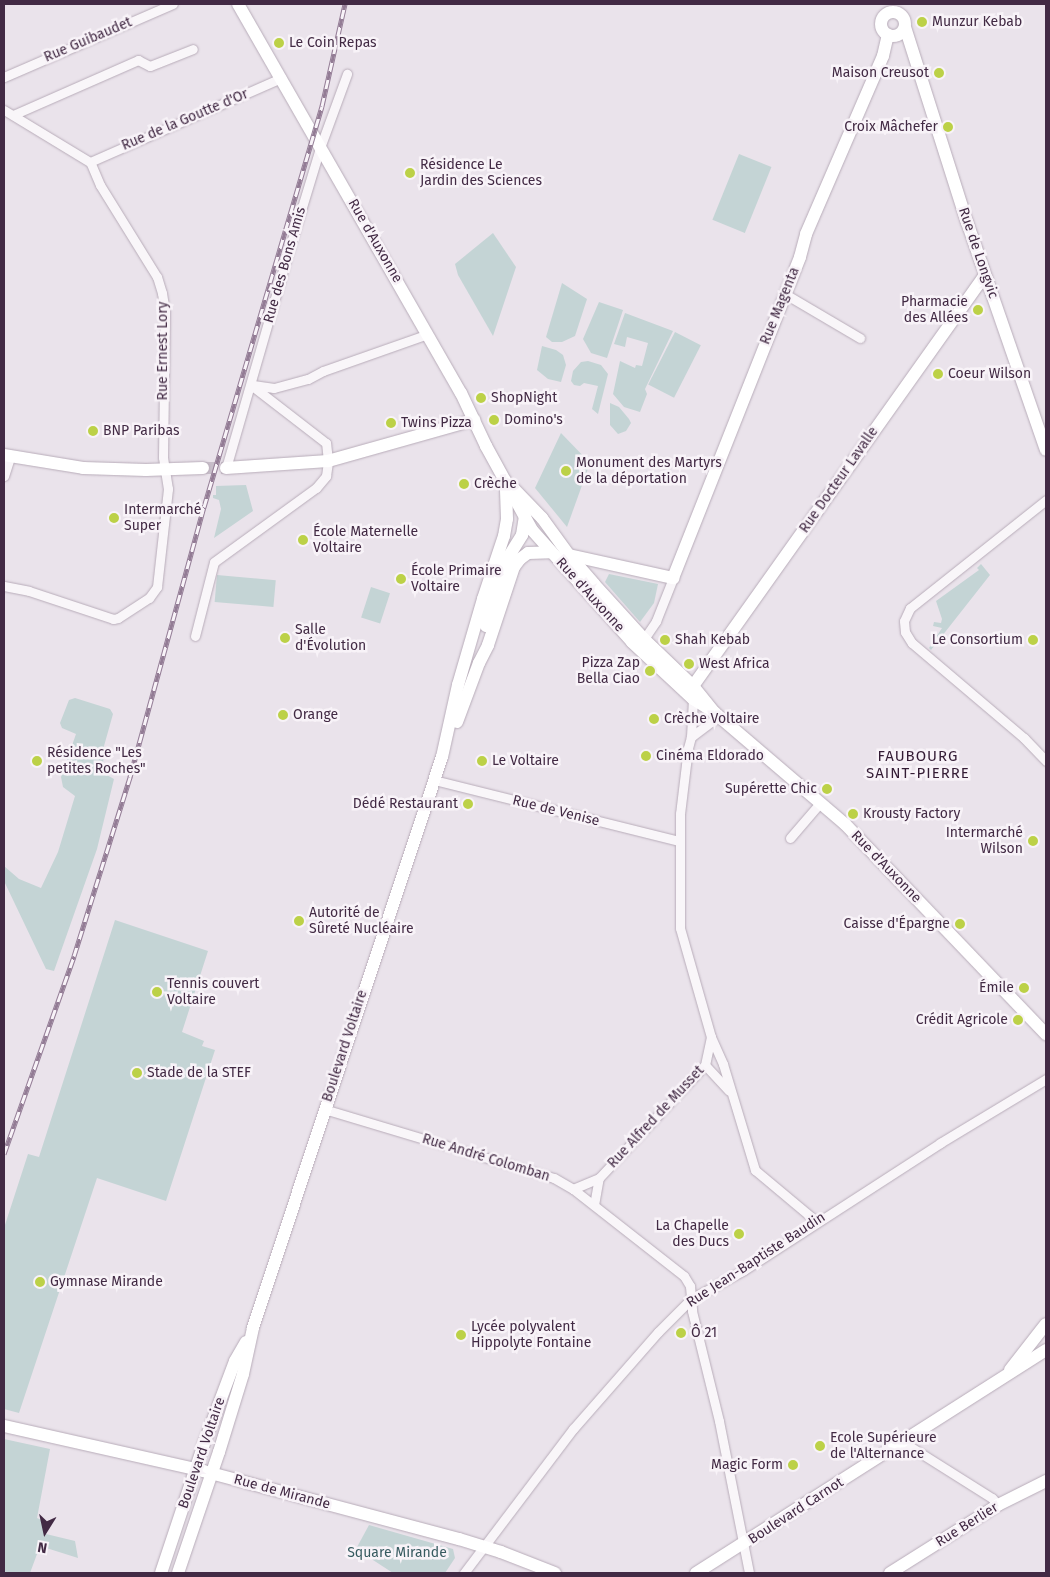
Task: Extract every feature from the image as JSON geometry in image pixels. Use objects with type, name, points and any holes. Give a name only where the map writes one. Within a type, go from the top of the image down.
[{"type":"street","name":"Rue Guibaudet","points":[[4,77],[173,4]]},
{"type":"street","name":"Rue d'Auxonne","points":[[238,4],[321,145],[428,334],[506,481],[527,526],[551,552],[693,686],[717,715]]},
{"type":"street","points":[[890,36],[900,34],[905,28],[902,16],[894,8],[882,19],[881,26],[890,36],[910,55],[915,54]]},
{"type":"street","name":"Rue de Longvic","points":[[905,28],[915,54],[985,275],[1046,450]]},
{"type":"street","name":"Rue Magenta","points":[[673,578],[800,257],[806,234],[890,36]]},
{"type":"street","points":[[13,115],[138,60],[150,66],[193,49]]},
{"type":"street","name":"Rue des Bons Amis","points":[[226,468],[321,145],[347,74]]},
{"type":"street","name":"Rue de la Goutte d'Or","points":[[90,162],[281,78]]},
{"type":"street","points":[[4,110],[90,162]]},
{"type":"street","name":"Rue Ernest Lory","points":[[4,586],[29,591],[113,619],[149,598],[157,587],[168,489],[164,458],[164,312],[162,293],[157,277],[100,186],[90,162]]},
{"type":"street","name":"Rue Docteur Lavalle","points":[[693,686],[985,275]]},
{"type":"street","points":[[784,294],[860,338]]},
{"type":"street","points":[[250,385],[274,388],[308,379],[323,371],[428,334]]},
{"type":"street","points":[[195,636],[214,562],[316,488],[326,476],[328,461],[326,443],[250,385]]},
{"type":"street","points":[[226,468],[328,461],[474,420]]},
{"type":"street","points":[[4,476],[7,456],[83,468],[203,468]]},
{"type":"street","name":"Rue d'Auxonne","points":[[506,481],[525,499],[569,555],[591,589],[667,674],[693,699],[717,715],[845,824],[1046,1034]]},
{"type":"street","name":"Boulevard Voltaire","points":[[178,1573],[213,1474],[243,1374],[250,1336],[442,757],[483,599],[504,536],[507,519],[506,481]]},
{"type":"street","name":"Boulevard Voltaire","points":[[479,663],[481,642],[495,594],[510,556],[527,526],[525,499]]},
{"type":"street","points":[[1046,500],[910,608],[904,621],[905,632],[912,643],[1024,738],[1046,760]]},
{"type":"street","points":[[504,536],[527,526],[555,538]]},
{"type":"street","name":"Boulevard Voltaire","points":[[442,757],[449,748],[479,663],[488,645],[514,567],[528,553],[551,552]]},
{"type":"street","points":[[569,555],[673,578],[656,621],[644,638]]},
{"type":"street","points":[[591,589],[600,574],[618,567]]},
{"type":"street","points":[[667,674],[693,686]]},
{"type":"street","name":"Rue Alfred de Musset","points":[[573,1189],[598,1178],[706,1066],[712,1037],[680,928],[679,841],[688,748],[692,737],[693,699]]},
{"type":"street","points":[[692,737],[717,715]]},
{"type":"street","name":"Rue de Venise","points":[[434,780],[679,841]]},
{"type":"street","points":[[790,838],[820,803]]},
{"type":"street","points":[[712,1037],[733,1095],[755,1170],[816,1221]]},
{"type":"street","points":[[706,1066],[733,1095]]},
{"type":"street","name":"Rue Jean-Baptiste Baudin","points":[[464,1573],[572,1429],[658,1332],[690,1299],[744,1270],[816,1221],[1046,1079]]},
{"type":"street","name":"Rue André Colomban","points":[[324,1109],[554,1178],[573,1189],[676,1267],[690,1286],[690,1299],[719,1421],[749,1573]]},
{"type":"street","name":"Rue Alfred de Musset","points":[[594,1205],[598,1178]]},
{"type":"street","points":[[1003,1378],[1046,1324]]},
{"type":"street","name":"Boulevard Voltaire","points":[[161,1573],[235,1361],[250,1336]]},
{"type":"street","name":"Boulevard Carnot","points":[[696,1573],[743,1545],[1046,1350]]},
{"type":"street","name":"Rue de Mirande","points":[[4,1426],[213,1474],[485,1546],[555,1573]]},
{"type":"street","points":[[903,1442],[992,1498],[998,1505]]},
{"type":"street","name":"Rue Berlier","points":[[890,1573],[998,1505],[1046,1481]]},
{"type":"green space","points":[[739,154],[771,167],[745,233],[712,220]]},
{"type":"green space","points":[[493,233],[516,267],[493,336],[458,275],[455,264]]},
{"type":"green space","points":[[562,283],[587,299],[575,336],[562,342],[552,342],[546,337]]},
{"type":"green space","points":[[599,302],[623,310],[607,358],[591,353],[583,339]]},
{"type":"green space","points":[[625,313],[673,331],[645,389],[647,394],[640,412],[624,407],[613,394],[620,361],[635,368],[636,365],[642,366],[648,343],[627,337],[625,347],[614,344]]},
{"type":"green space","points":[[675,332],[701,345],[674,398],[648,385]]},
{"type":"green space","points":[[542,346],[556,350],[563,355],[566,365],[561,382],[548,379],[537,370]]},
{"type":"green space","points":[[588,361],[601,365],[608,374],[598,414],[592,409],[598,386],[584,383],[580,386],[574,385],[571,381],[573,371],[581,362]]},
{"type":"green space","points":[[610,403],[619,407],[629,419],[631,423],[626,431],[618,434],[610,425]]},
{"type":"green space","points":[[561,433],[590,463],[567,527],[535,488]]},
{"type":"green space","points":[[246,485],[253,511],[214,538],[221,509],[219,500],[213,498],[213,495],[216,495],[216,486]]},
{"type":"green space","points":[[981,564],[990,575],[931,650],[929,648],[942,628],[933,626],[934,622],[941,623],[942,619],[936,601],[979,570],[977,568]]},
{"type":"green space","points":[[609,574],[658,584],[654,603],[640,622],[605,582]]},
{"type":"green space","points":[[217,575],[276,580],[273,607],[215,602]]},
{"type":"green space","points":[[371,587],[390,593],[380,624],[361,617]]},
{"type":"green space","points":[[75,698],[110,709],[113,714],[104,746],[103,766],[105,774],[114,779],[97,849],[54,971],[46,969],[4,881],[4,866],[19,879],[41,888],[58,852],[75,796],[63,787],[61,777],[76,734],[62,728],[60,723],[69,700]]},
{"type":"green space","name":"Stade de la STEF","points":[[115,920],[208,951],[182,1032],[204,1041],[202,1046],[215,1050],[166,1201],[97,1178],[19,1413],[4,1409],[4,1228],[28,1154],[39,1157]]},
{"type":"green space","points":[[4,1439],[50,1449],[37,1518],[44,1521],[46,1534],[75,1541],[78,1558],[40,1546],[30,1573],[4,1573]]},
{"type":"green space","name":"Square Mirande","points":[[369,1525],[453,1549],[455,1558],[445,1573],[393,1573],[356,1549]]},
{"type":"tunnel","points":[[203,468],[226,468]]},
{"type":"railway","points":[[4,1154],[74,956],[130,777],[204,507],[322,106],[345,4]]},
{"type":"place","name":"Munzur Kebab","points":[[922,22]]},
{"type":"place","name":"Le Coin Repas","points":[[279,43]]},
{"type":"place","name":"Maison Creusot","points":[[939,73]]},
{"type":"place","name":"Croix Mâchefer","points":[[948,127]]},
{"type":"place","name":"Résidence Le Jardin des Sciences","points":[[410,173]]},
{"type":"place","name":"Pharmacie des Allées","points":[[978,310]]},
{"type":"place","name":"Coeur Wilson","points":[[938,374]]},
{"type":"place","name":"ShopNight","points":[[481,398]]},
{"type":"place","name":"Domino's","points":[[494,420]]},
{"type":"place","name":"Twins Pizza","points":[[391,423]]},
{"type":"place","name":"BNP Paribas","points":[[93,431]]},
{"type":"place","name":"Monument des Martyrs de la déportation","points":[[566,471]]},
{"type":"place","name":"Crèche","points":[[464,484]]},
{"type":"place","name":"Intermarché Super","points":[[114,518]]},
{"type":"place","name":"École Maternelle Voltaire","points":[[303,540]]},
{"type":"place","name":"École Primaire Voltaire","points":[[401,579]]},
{"type":"place","name":"Salle d'Évolution","points":[[285,638]]},
{"type":"place","name":"Shah Kebab","points":[[665,640]]},
{"type":"place","name":"Le Consortium","points":[[1033,640]]},
{"type":"place","name":"West Africa","points":[[689,664]]},
{"type":"place","name":"Pizza Zap Bella Ciao","points":[[650,671]]},
{"type":"place","name":"Orange","points":[[283,715]]},
{"type":"place","name":"Crèche Voltaire","points":[[654,719]]},
{"type":"place","name":"Cinéma Eldorado","points":[[646,756]]},
{"type":"place","name":"Résidence \"Les petites Roches\"","points":[[37,761]]},
{"type":"place","name":"Le Voltaire","points":[[482,761]]},
{"type":"place","name":"Supérette Chic","points":[[827,789]]},
{"type":"place","name":"Dédé Restaurant","points":[[468,804]]},
{"type":"place","name":"Krousty Factory","points":[[853,814]]},
{"type":"place","name":"Intermarché Wilson","points":[[1033,841]]},
{"type":"place","name":"Autorité de Sûreté Nucléaire","points":[[299,921]]},
{"type":"place","name":"Caisse d'Épargne","points":[[960,924]]},
{"type":"place","name":"Émile","points":[[1024,988]]},
{"type":"place","name":"Tennis couvert Voltaire","points":[[157,992]]},
{"type":"place","name":"Crédit Agricole","points":[[1018,1020]]},
{"type":"place","name":"Stade de la STEF","points":[[137,1073]]},
{"type":"place","name":"La Chapelle des Ducs","points":[[739,1234]]},
{"type":"place","name":"Gymnase Mirande","points":[[40,1282]]},
{"type":"place","name":"Ô 21","points":[[681,1333]]},
{"type":"place","name":"Lycée polyvalent Hippolyte Fontaine","points":[[461,1335]]},
{"type":"place","name":"Ecole Supérieure de l'Alternance","points":[[820,1446]]},
{"type":"place","name":"Magic Form","points":[[793,1465]]},
{"type":"district","name":"FAUBOURG SAINT-PIERRE","points":[[918,764]]}]
